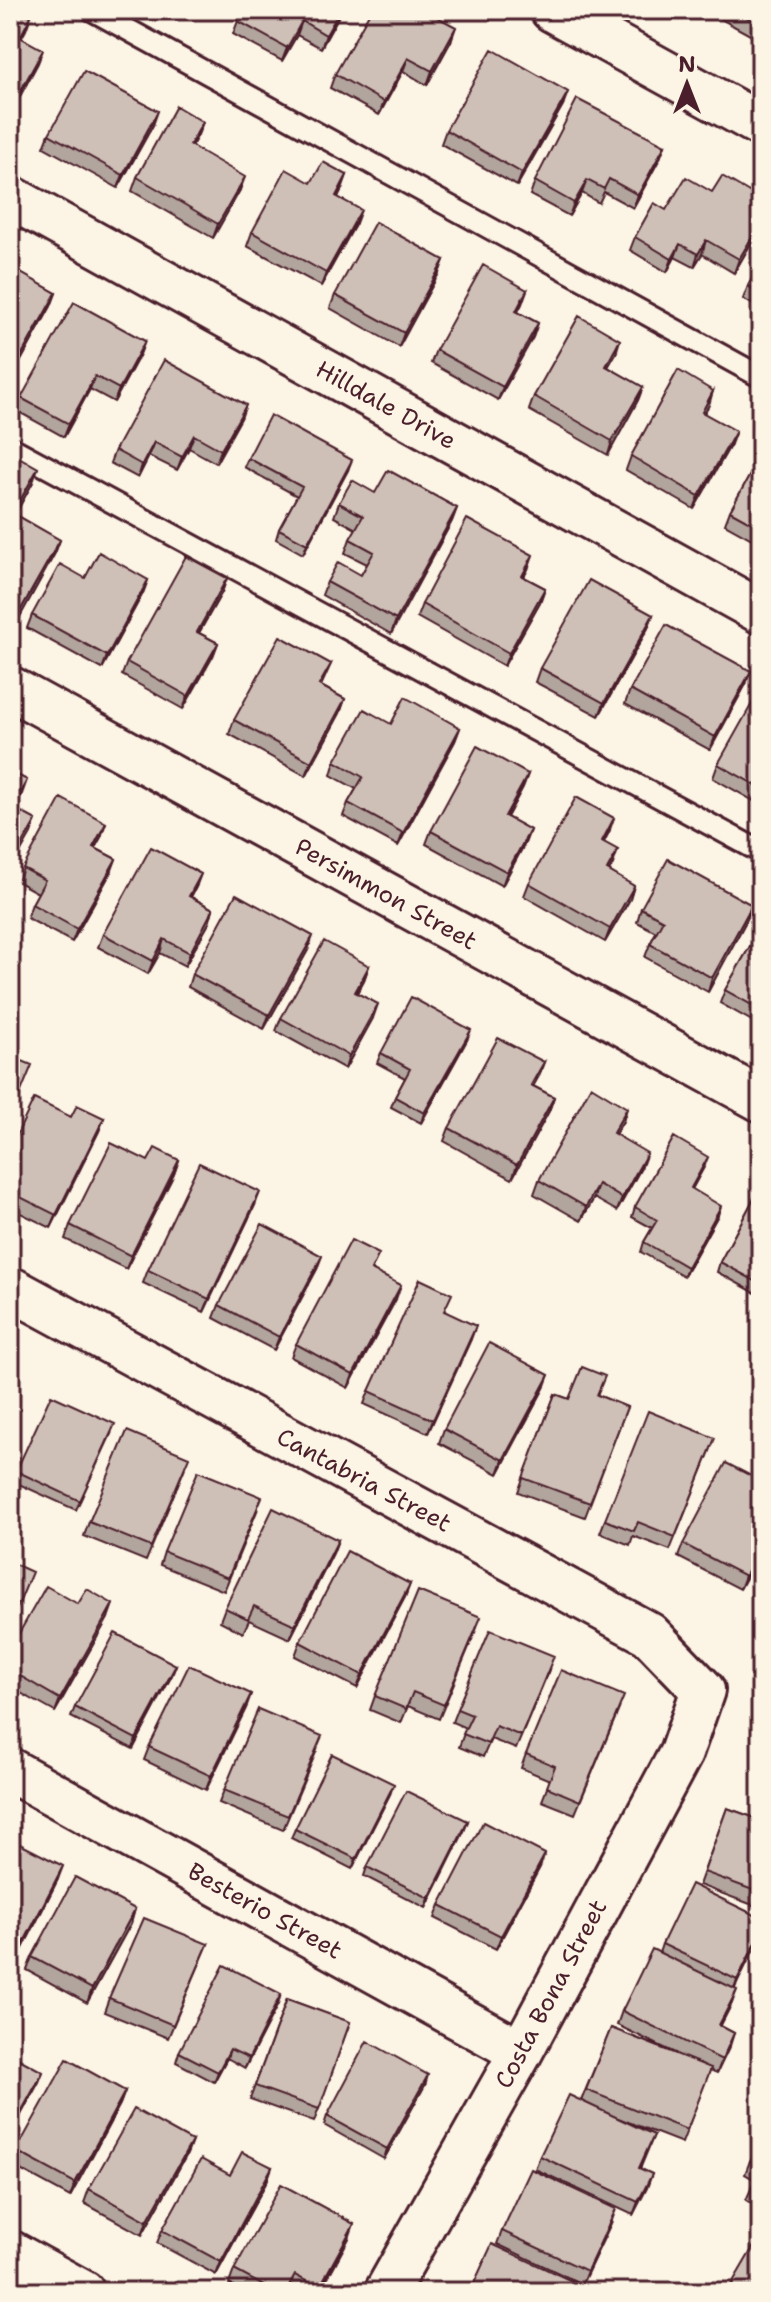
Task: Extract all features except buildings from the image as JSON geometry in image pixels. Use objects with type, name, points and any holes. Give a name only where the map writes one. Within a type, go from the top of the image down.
[{"type":"street","points":[[552,10],[761,125]]},
{"type":"street","name":"Hilldale Drive","points":[[10,197],[761,612]]},
{"type":"street","name":"Persimmon Street","points":[[10,688],[761,1100]]},
{"type":"street","name":"Cantabria Street","points":[[10,1288],[649,1634],[703,1690]]},
{"type":"street","name":"Costa Bona Street","points":[[386,2292],[521,2052],[681,1753],[703,1690]]},
{"type":"street","name":"Besterio Street","points":[[10,1770],[521,2052]]},
{"type":"street","points":[[10,2252],[83,2292]]},
{"type":"lane","points":[[92,10],[761,377]]},
{"type":"lane","points":[[10,447],[761,852]]}]
